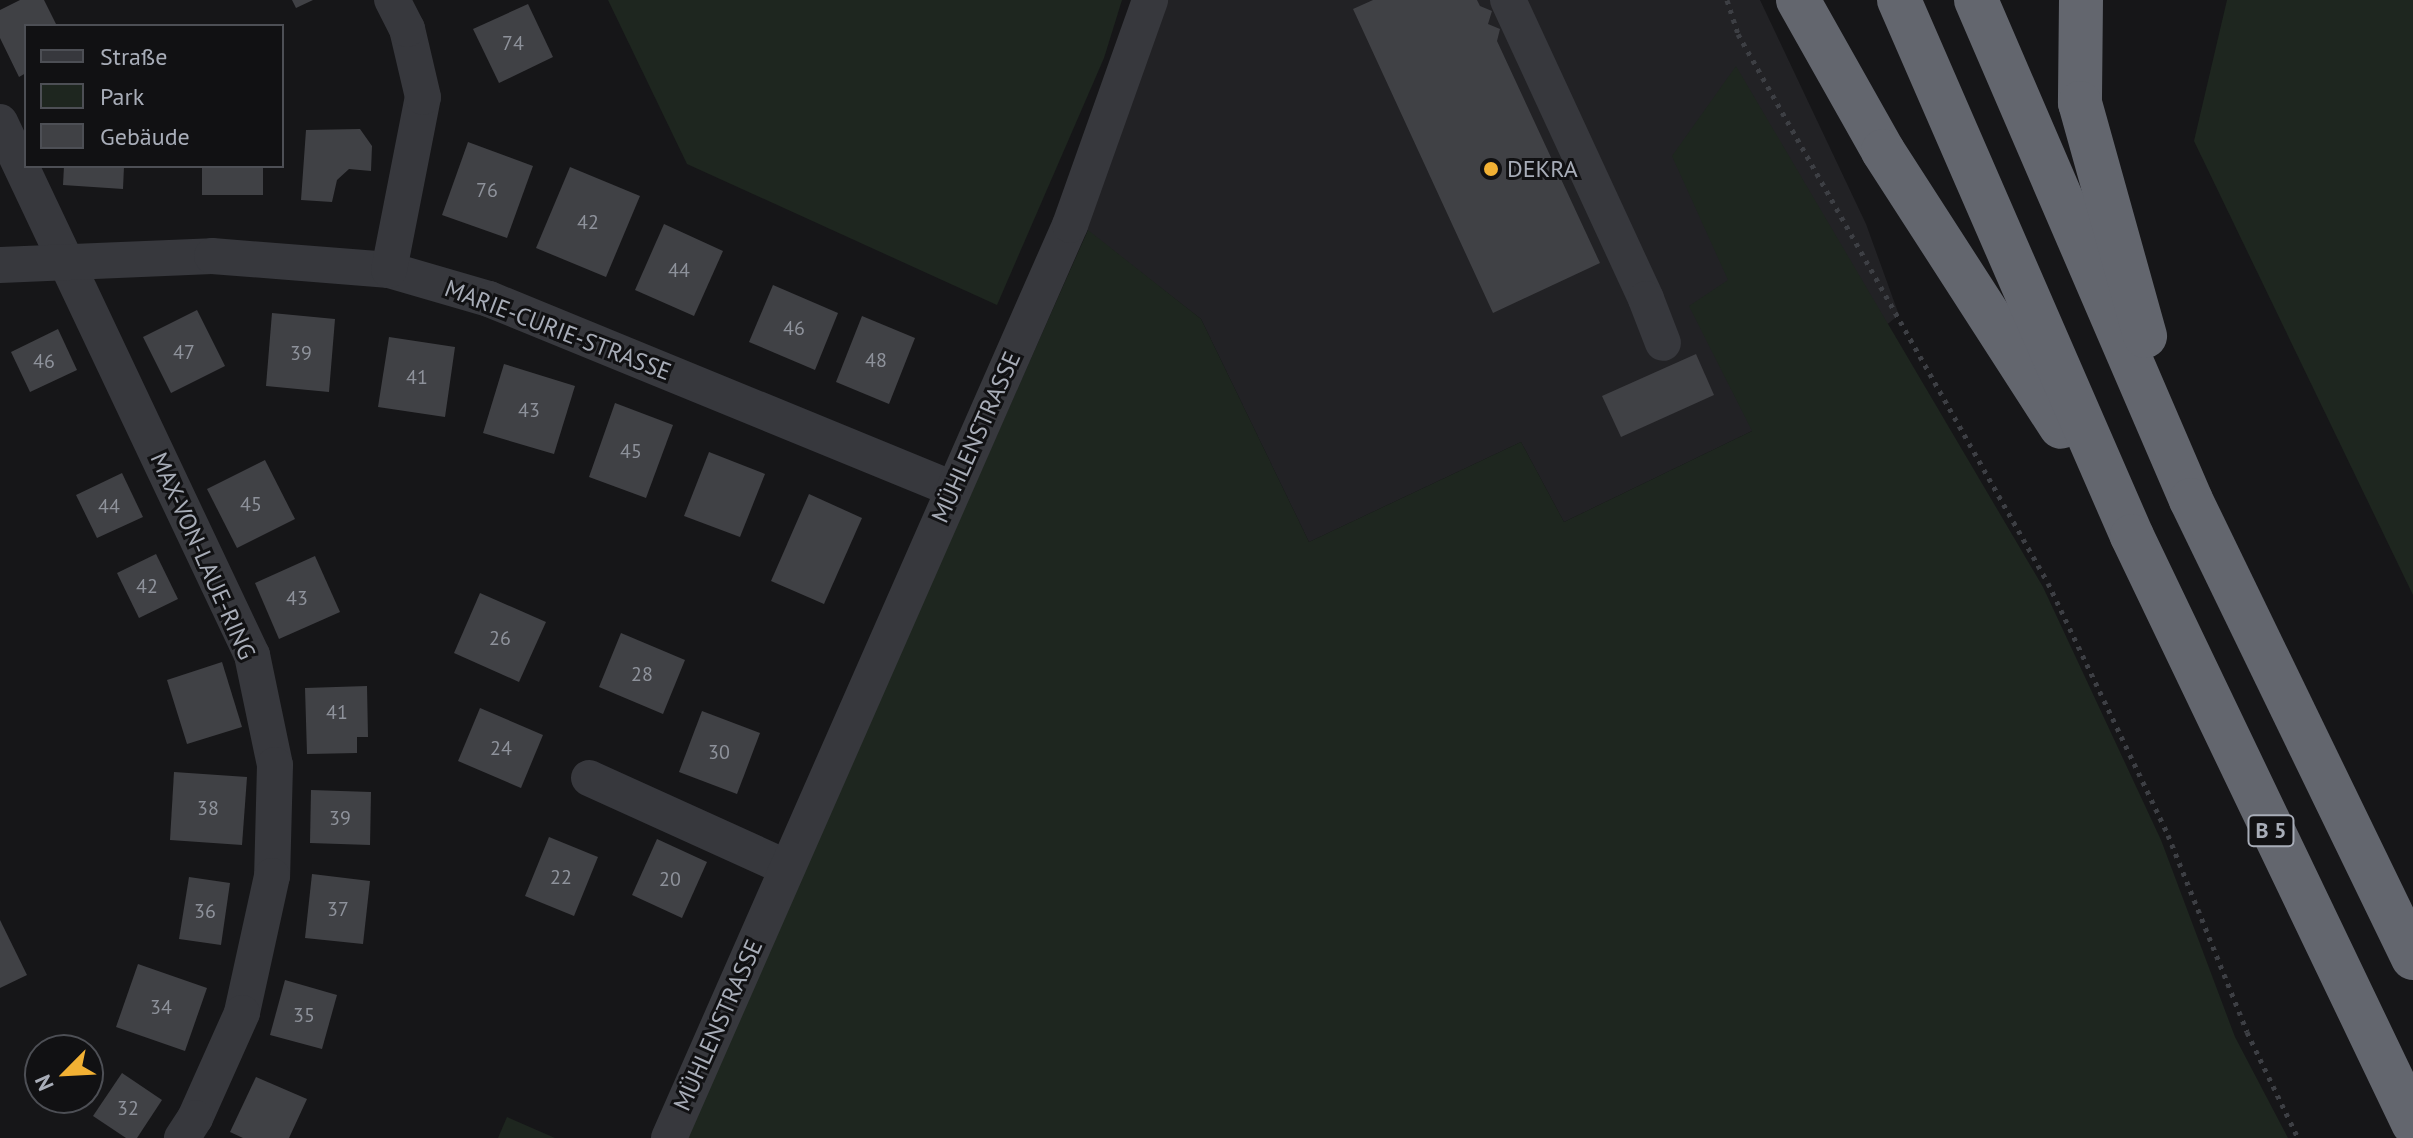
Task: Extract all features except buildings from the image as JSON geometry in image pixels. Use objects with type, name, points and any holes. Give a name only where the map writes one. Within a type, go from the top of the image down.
[{"type":"highway","points":[[1798,0],[1883,151],[2132,536]]},
{"type":"highway","name":"B 5","points":[[1899,0],[2132,536],[2413,1123]]},
{"type":"highway","points":[[1976,0],[2191,500],[2413,958]]},
{"type":"highway","points":[[2081,0],[2080,103],[2191,500]]},
{"type":"street","points":[[389,270],[423,97],[407,29],[392,0]]},
{"type":"street","name":"MÜHLENSTRASSE","points":[[669,1138],[1070,225],[1150,0]]},
{"type":"street","points":[[1508,0],[1646,299],[1663,343]]},
{"type":"street","name":"MAX-VON-LAUE-RING","points":[[0,122],[252,655],[275,765],[272,876],[242,1013],[195,1118],[182,1138]]},
{"type":"street","name":"MARIE-CURIE-STRASSE","points":[[0,265],[212,256],[389,270],[489,299],[953,489]]},
{"type":"street","points":[[589,778],[787,868]]},
{"type":"path","points":[[1727,0],[1738,34],[2048,583],[2168,835],[2247,1032],[2298,1138]]},
{"type":"shaded area","points":[[1161,0],[1760,0],[1866,224],[1899,315],[1752,431],[1564,522],[1521,442],[1309,542],[1201,319],[1075,221]]},
{"type":"green space","points":[[608,0],[1122,0],[1104,58],[997,305],[687,164]]},
{"type":"green space","points":[[2227,0],[2413,0],[2413,595],[2194,141]]},
{"type":"green space","points":[[1736,66],[2043,587],[2161,840],[2235,1037],[2288,1138],[685,1138],[1088,230],[1201,319],[1309,542],[1521,442],[1564,522],[1752,431],[1689,306],[1728,280],[1672,156]]},
{"type":"green space","points":[[507,1117],[555,1138],[498,1138]]},
{"type":"place","name":"DEKRA","points":[[1491,169]]}]
